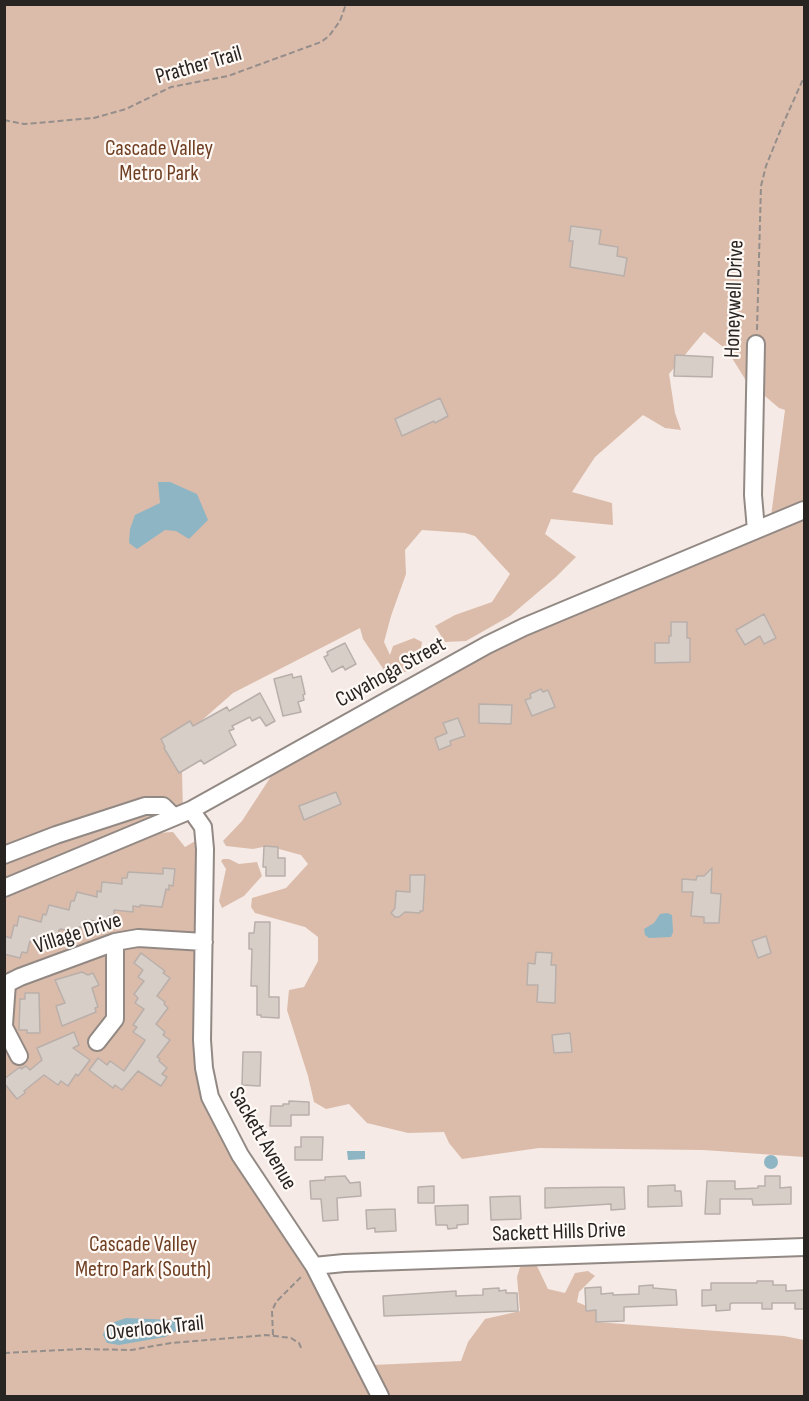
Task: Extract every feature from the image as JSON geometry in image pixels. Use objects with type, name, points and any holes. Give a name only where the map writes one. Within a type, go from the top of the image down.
[{"type":"street","name":"Honeywell Drive","points":[[756,344],[753,495],[756,530]]},
{"type":"street","name":"Cuyahoga Street","points":[[4,888],[191,810],[487,645],[596,596],[804,510]]},
{"type":"street","points":[[4,855],[56,835],[145,806],[164,806],[174,817]]},
{"type":"street","name":"Sackett Avenue","points":[[191,810],[203,827],[204,836],[206,881],[202,1040],[204,1068],[210,1097],[240,1155],[314,1266],[380,1396]]},
{"type":"street","name":"Village Drive","points":[[6,984],[115,942],[138,938],[204,942]]},
{"type":"street","points":[[97,1042],[115,1019],[115,942]]},
{"type":"street","points":[[6,984],[4,1026],[19,1056]]},
{"type":"street","name":"Sackett Hills Drive","points":[[314,1266],[804,1246]]},
{"type":"path","name":"Prather Trail","points":[[4,120],[24,124],[94,118],[126,109],[171,87],[228,76],[321,42],[329,36],[340,21],[346,4]]},
{"type":"path","name":"Honeywell Drive","points":[[756,344],[761,186],[766,166],[804,77]]},
{"type":"path","points":[[273,1335],[272,1311],[276,1302],[314,1266]]},
{"type":"path","name":"Overlook Trail","points":[[4,1353],[81,1349],[131,1350],[212,1338],[273,1335],[291,1338],[299,1343],[302,1350]]},
{"type":"green space","name":"Cascade Valley Metro Park","points":[[5,5],[804,5],[804,1157],[703,1150],[539,1148],[462,1159],[449,1143],[444,1132],[408,1133],[367,1123],[349,1104],[326,1109],[314,1102],[287,1010],[289,990],[304,987],[318,961],[318,937],[305,927],[255,913],[251,907],[252,898],[286,888],[308,864],[301,855],[268,846],[253,849],[226,846],[223,841],[242,821],[281,761],[491,643],[770,524],[785,410],[779,408],[745,379],[727,350],[704,332],[669,374],[675,413],[681,430],[665,428],[643,415],[595,457],[572,492],[612,503],[613,525],[551,519],[545,534],[576,557],[510,616],[466,641],[445,642],[435,626],[455,615],[492,602],[510,574],[475,536],[465,533],[422,530],[405,550],[406,574],[384,642],[390,655],[393,646],[414,638],[422,642],[419,659],[411,669],[399,675],[384,670],[363,639],[360,628],[233,693],[192,729],[182,771],[183,813],[5,887]]},
{"type":"green space","name":"Cascade Valley Metro Park (South)","points":[[173,832],[185,847],[204,836],[204,1068],[256,1179],[380,1396],[5,1396],[4,897],[62,875],[93,858],[157,833]]},
{"type":"green space","points":[[223,859],[239,864],[257,862],[262,876],[244,896],[222,908],[219,901],[226,869],[221,861]]},
{"type":"green space","points":[[536,1264],[548,1289],[565,1293],[575,1273],[588,1271],[595,1276],[579,1292],[577,1302],[596,1310],[596,1322],[784,1336],[804,1340],[804,1396],[388,1396],[373,1365],[461,1361],[468,1342],[485,1319],[520,1311],[517,1277],[520,1267]]},
{"type":"water","points":[[158,482],[170,482],[197,494],[208,520],[189,539],[176,531],[165,530],[137,549],[129,543],[130,529],[135,515],[160,503]]},
{"type":"water","points":[[660,914],[672,915],[671,937],[649,938],[645,935],[644,929],[654,923]]},
{"type":"water","points":[[347,1151],[365,1151],[365,1159],[348,1160]]},
{"type":"water","points":[[771,1155],[776,1157],[778,1162],[776,1167],[771,1169],[766,1167],[764,1162],[766,1157]]},
{"type":"water","points":[[126,1318],[174,1320],[178,1324],[178,1330],[165,1337],[119,1345],[107,1343],[103,1335],[106,1325]]},
{"type":"building","points":[[571,226],[601,230],[599,244],[618,247],[617,256],[627,258],[624,276],[570,267],[573,241],[569,241]]},
{"type":"building","points":[[675,355],[713,357],[712,377],[674,376]]},
{"type":"building","points":[[440,398],[448,416],[402,436],[395,419]]},
{"type":"building","points":[[764,614],[776,638],[764,644],[760,636],[745,645],[736,630]]},
{"type":"building","points":[[671,622],[687,622],[690,662],[655,663],[655,643],[669,643]]},
{"type":"building","points":[[345,643],[356,664],[345,670],[343,666],[332,672],[324,657],[328,655],[327,652]]},
{"type":"building","points":[[292,674],[293,678],[301,676],[304,700],[298,702],[301,712],[283,716],[274,679]]},
{"type":"building","points":[[541,689],[543,692],[548,690],[555,707],[532,716],[525,700],[531,698],[530,694]]},
{"type":"building","points":[[260,693],[275,721],[266,726],[260,717],[252,721],[250,717],[232,726],[234,729],[229,731],[236,745],[204,764],[201,760],[179,773],[161,739],[190,721],[193,726],[227,707],[229,711]]},
{"type":"building","points":[[479,704],[512,705],[511,724],[479,723]]},
{"type":"building","points":[[458,718],[465,736],[450,741],[451,745],[439,750],[435,738],[447,733],[443,723]]},
{"type":"building","points":[[336,792],[341,804],[304,820],[299,806]]},
{"type":"building","points":[[264,846],[278,847],[278,858],[285,858],[285,876],[266,876],[266,867],[263,867]]},
{"type":"building","points":[[163,868],[175,869],[173,886],[169,885],[169,890],[166,889],[162,907],[140,905],[140,907],[133,906],[133,912],[114,910],[114,917],[108,916],[108,922],[86,920],[84,928],[79,927],[77,933],[59,930],[56,942],[51,940],[50,946],[40,944],[37,938],[37,944],[30,941],[27,953],[22,952],[20,958],[4,954],[4,936],[11,938],[19,916],[41,922],[49,905],[69,910],[71,901],[74,901],[77,892],[97,897],[97,891],[101,892],[102,882],[122,884],[122,878],[127,878],[128,872],[163,874]]},
{"type":"building","points":[[712,868],[711,893],[721,894],[719,923],[704,923],[704,917],[691,916],[693,892],[682,892],[682,879],[696,880],[697,876],[704,876]]},
{"type":"building","points":[[410,875],[425,875],[423,911],[420,913],[405,912],[395,917],[391,913],[395,908],[396,891],[410,892]]},
{"type":"building","points":[[255,922],[270,922],[269,997],[279,997],[279,1018],[257,1015],[257,986],[251,986],[252,949],[249,949],[249,933],[254,933]]},
{"type":"building","points":[[766,936],[771,953],[758,958],[752,941]]},
{"type":"building","points":[[536,952],[552,953],[551,965],[556,965],[555,1003],[537,1002],[538,985],[527,985],[528,963],[535,964]]},
{"type":"building","points":[[141,953],[165,971],[163,973],[170,978],[157,996],[165,1002],[168,1008],[156,1024],[165,1032],[163,1035],[170,1040],[157,1057],[167,1068],[162,1074],[167,1077],[161,1086],[138,1071],[122,1090],[115,1085],[113,1088],[89,1070],[98,1058],[107,1065],[110,1061],[124,1071],[145,1040],[133,1032],[137,1027],[133,1025],[144,1009],[135,1003],[138,998],[134,994],[144,981],[138,977],[143,970],[134,963]]},
{"type":"building","points":[[82,972],[88,975],[93,973],[99,985],[92,988],[98,1007],[95,1008],[96,1012],[62,1026],[56,1006],[65,1003],[55,980]]},
{"type":"building","points":[[25,993],[39,993],[40,1033],[27,1033],[27,1030],[19,1030],[20,999],[25,999]]},
{"type":"building","points":[[74,1032],[79,1045],[73,1048],[90,1060],[78,1076],[76,1074],[68,1086],[61,1081],[58,1085],[44,1075],[17,1099],[4,1083],[4,1079],[20,1067],[21,1069],[26,1066],[30,1070],[42,1060],[37,1048]]},
{"type":"building","points":[[570,1033],[572,1052],[554,1053],[552,1035]]},
{"type":"building","points":[[243,1052],[261,1052],[260,1086],[242,1085]]},
{"type":"building","points":[[289,1101],[309,1102],[309,1115],[291,1115],[291,1126],[270,1126],[271,1106],[283,1106],[283,1104],[289,1104]]},
{"type":"building","points":[[301,1137],[323,1137],[322,1160],[295,1160],[295,1147],[301,1147]]},
{"type":"building","points":[[345,1176],[350,1183],[360,1182],[361,1196],[337,1198],[338,1220],[323,1221],[321,1199],[311,1199],[310,1181],[325,1180],[325,1177]]},
{"type":"building","points":[[765,1176],[780,1176],[780,1188],[791,1187],[791,1204],[753,1205],[752,1199],[720,1199],[720,1214],[705,1214],[707,1181],[735,1181],[735,1189],[758,1188],[758,1186],[765,1186]]},
{"type":"building","points":[[675,1185],[675,1191],[681,1191],[682,1206],[648,1207],[648,1186]]},
{"type":"building","points":[[434,1186],[434,1203],[418,1203],[418,1187]]},
{"type":"building","points":[[624,1187],[625,1209],[611,1210],[611,1204],[545,1208],[545,1188]]},
{"type":"building","points":[[520,1196],[521,1219],[491,1220],[490,1197]]},
{"type":"building","points":[[468,1205],[468,1224],[448,1229],[447,1225],[436,1225],[435,1206]]},
{"type":"building","points":[[395,1209],[396,1231],[375,1232],[375,1228],[367,1229],[366,1210]]},
{"type":"building","points":[[757,1281],[773,1281],[773,1285],[786,1285],[786,1291],[804,1290],[804,1309],[795,1309],[795,1303],[772,1303],[772,1309],[762,1309],[762,1303],[732,1303],[730,1310],[716,1311],[716,1305],[702,1306],[702,1290],[711,1290],[711,1283],[757,1283]]},
{"type":"building","points":[[653,1285],[653,1288],[676,1290],[677,1305],[624,1307],[624,1321],[596,1322],[596,1310],[586,1311],[585,1288],[601,1287],[601,1294],[639,1294],[639,1286]]},
{"type":"building","points":[[499,1288],[499,1291],[506,1290],[506,1293],[517,1293],[518,1311],[384,1316],[383,1296],[456,1291],[456,1296],[483,1295],[483,1289]]}]
